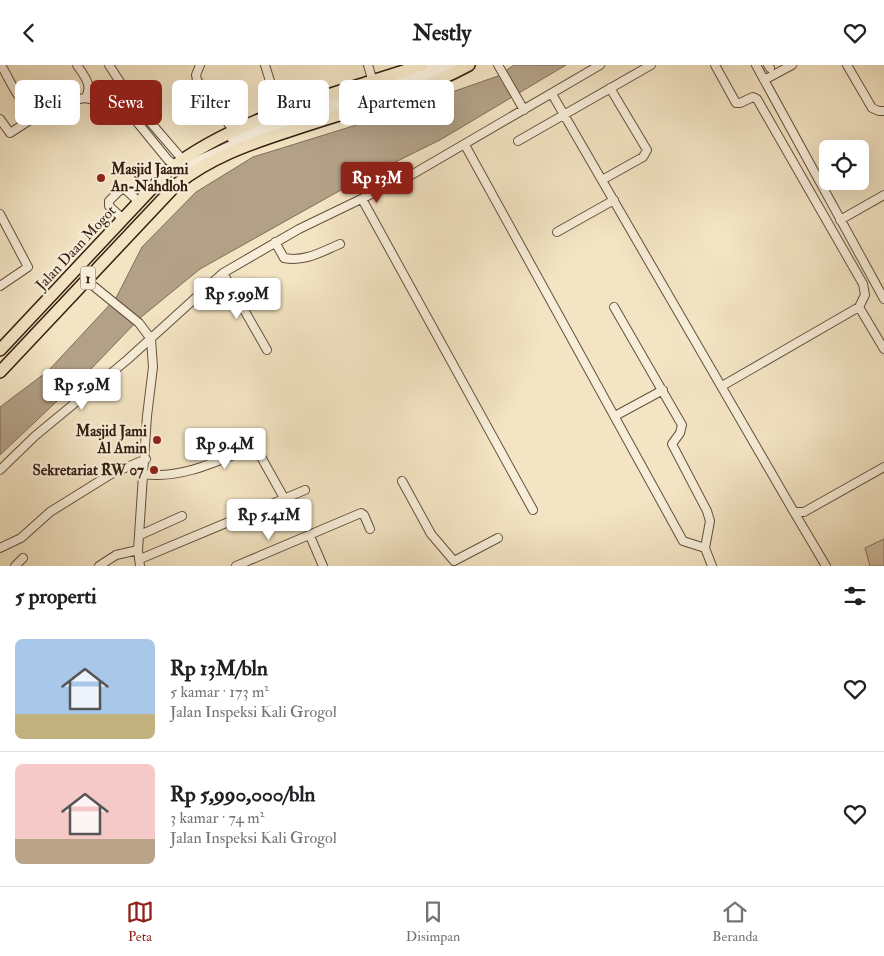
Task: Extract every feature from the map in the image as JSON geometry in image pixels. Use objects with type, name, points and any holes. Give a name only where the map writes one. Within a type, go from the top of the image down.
[{"type":"highway","name":"Jalan Daan Mogot","points":[[379,80],[422,65]]},
{"type":"highway","name":"Jalan Daan Mogot","points":[[0,372],[86,279],[203,159],[427,84],[469,65]]},
{"type":"highway","name":"Jalan Daan Mogot","points":[[1,346],[139,202],[180,164],[233,130],[258,121]]},
{"type":"highway","points":[[177,184],[180,164],[203,159]]},
{"type":"street","points":[[1,65],[15,89]]},
{"type":"street","points":[[78,65],[90,86],[89,93],[85,98]]},
{"type":"street","points":[[109,65],[118,80]]},
{"type":"street","points":[[200,65],[196,75],[197,80],[233,130]]},
{"type":"street","points":[[266,65],[270,80]]},
{"type":"street","points":[[368,65],[372,80]]},
{"type":"street","points":[[203,159],[231,138],[266,124],[439,65]]},
{"type":"street","points":[[80,99],[85,98],[117,105],[128,111],[168,160],[180,164],[196,163],[251,136],[429,76],[453,65]]},
{"type":"street","points":[[498,65],[523,108]]},
{"type":"street","points":[[0,470],[35,436],[151,339],[203,289],[223,273],[275,242],[413,175],[523,108],[552,94],[600,65]]},
{"type":"street","points":[[518,141],[651,65]]},
{"type":"street","points":[[715,65],[736,103],[753,97],[756,99],[863,284],[865,295],[860,307],[722,385]]},
{"type":"street","points":[[756,65],[884,298]]},
{"type":"street","points":[[764,80],[792,65]]},
{"type":"street","points":[[848,65],[872,107],[879,111],[884,111]]},
{"type":"street","points":[[602,180],[643,157],[646,150],[610,88]]},
{"type":"street","points":[[552,94],[826,566]]},
{"type":"street","points":[[0,119],[10,133],[22,125]]},
{"type":"street","points":[[150,125],[180,164]]},
{"type":"street","points":[[465,145],[683,541],[705,548]]},
{"type":"street","points":[[123,219],[109,205],[109,201],[121,189],[124,189],[139,202]]},
{"type":"street","points":[[840,219],[884,195]]},
{"type":"street","points":[[362,199],[533,510]]},
{"type":"street","points":[[557,232],[614,200]]},
{"type":"street","points":[[0,213],[28,267],[0,286]]},
{"type":"street","points":[[0,235],[9,230]]},
{"type":"street","points":[[275,242],[284,258],[301,260],[340,244]]},
{"type":"street","points":[[223,273],[267,350]]},
{"type":"street","points":[[86,279],[139,323],[151,339],[153,367],[147,416],[146,459],[138,550],[140,562],[305,490]]},
{"type":"street","points":[[614,307],[682,425],[680,433],[672,444],[710,521],[705,548],[712,566]]},
{"type":"street","points":[[860,307],[884,349]]},
{"type":"street","points":[[614,416],[663,390]]},
{"type":"street","points":[[144,475],[171,475],[209,464],[255,446],[284,499]]},
{"type":"street","points":[[0,548],[20,538],[50,512],[110,474],[146,459]]},
{"type":"street","points":[[794,512],[804,512],[884,467]]},
{"type":"street","points":[[402,481],[431,534],[455,564],[498,538]]},
{"type":"street","points":[[236,566],[361,513],[364,515],[370,529]]},
{"type":"street","points":[[140,535],[182,516]]},
{"type":"street","points":[[310,536],[324,566]]},
{"type":"street","points":[[98,566],[116,555],[138,550]]},
{"type":"street","points":[[15,566],[23,558]]},
{"type":"shaded area","points":[[514,65],[566,65],[440,140],[357,181],[200,269],[140,318],[89,371],[0,455],[0,407],[48,371],[116,298],[142,247],[196,192],[253,157],[356,125],[454,125],[454,91],[498,76]]},
{"type":"shaded area","points":[[884,539],[884,566],[870,566],[865,548]]},
{"type":"place","name":"Masjid Jaami An-Nahdloh","points":[[101,178]]},
{"type":"place","name":"Masjid Jami Al Amin","points":[[157,440]]},
{"type":"place","name":"Sekretariat RW 07","points":[[154,470]]}]
